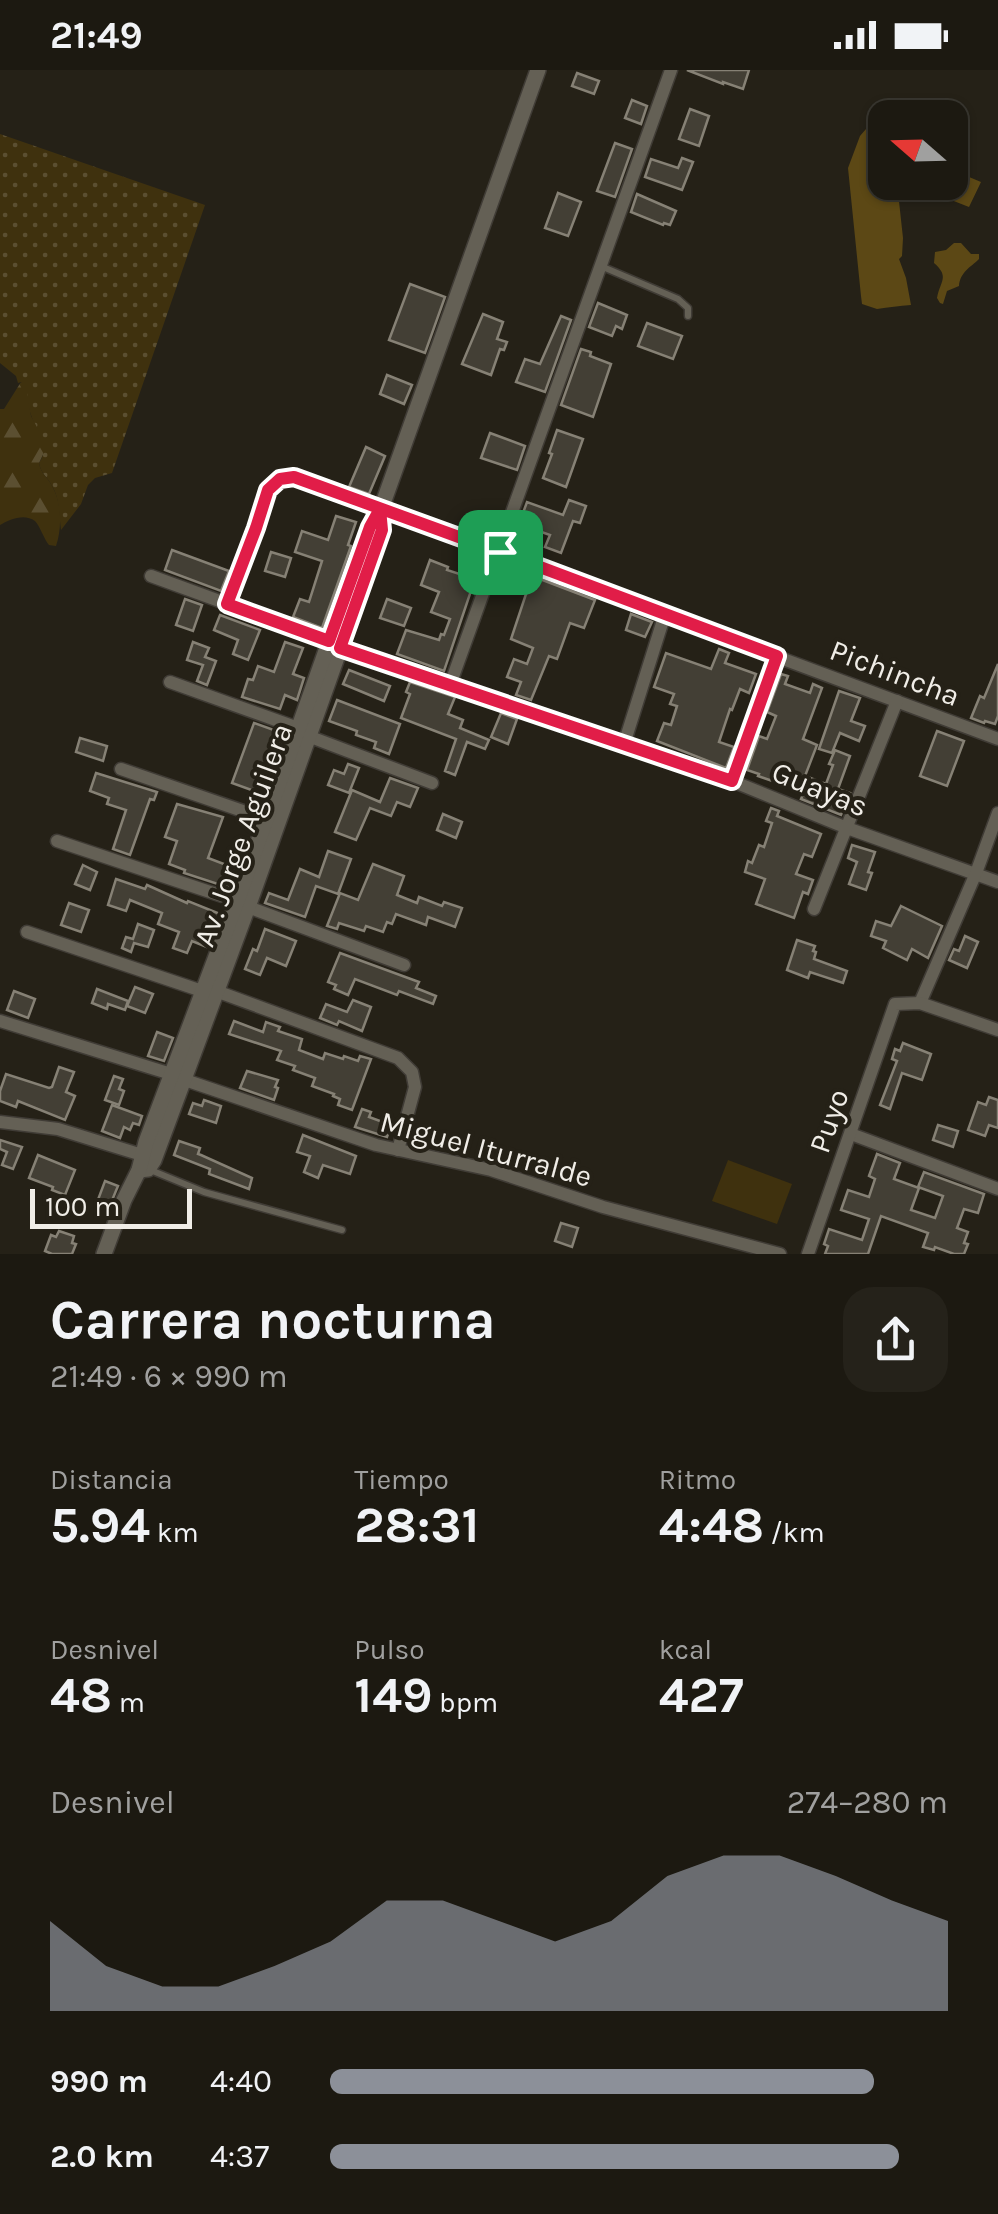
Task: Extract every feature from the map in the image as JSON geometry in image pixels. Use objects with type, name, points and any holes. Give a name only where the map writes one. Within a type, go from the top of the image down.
[{"type":"street","name":"Av. Jorge Aguilera","points":[[104,1254],[124,1200],[143,1165],[158,1150],[176,1077],[243,904],[334,644],[382,530],[380,509],[538,70]]},
{"type":"street","points":[[450,686],[671,70]]},
{"type":"street","name":"Pichincha","points":[[227,604],[266,495],[275,482],[294,477],[998,739]]},
{"type":"street","name":"Guayas","points":[[151,576],[450,686],[732,781],[847,828],[998,882]]},
{"type":"street","points":[[624,744],[666,614]]},
{"type":"street","points":[[732,781],[777,656]]},
{"type":"street","points":[[170,682],[432,783]]},
{"type":"street","points":[[814,910],[896,700]]},
{"type":"street","name":"Av. Jorge Aguilera","points":[[243,904],[266,819],[303,732]]},
{"type":"street","points":[[121,768],[266,819]]},
{"type":"street","points":[[998,812],[920,1002],[998,1030]]},
{"type":"street","points":[[56,840],[404,964]]},
{"type":"street","points":[[27,932],[398,1058],[412,1072],[415,1088],[398,1150]]},
{"type":"street","name":"Puyo","points":[[808,1254],[895,1004],[920,1002]]},
{"type":"street","name":"Miguel Iturralde","points":[[0,1021],[376,1145],[492,1170],[603,1207],[780,1254]]},
{"type":"street","points":[[0,1122],[58,1129],[143,1165]]},
{"type":"street","points":[[851,1134],[998,1188]]},
{"type":"lane","points":[[601,266],[678,299],[688,308],[688,316]]},
{"type":"lane","points":[[143,1165],[204,1192],[342,1230]]},
{"type":"green space","points":[[0,134],[205,205],[112,473],[95,478],[88,485],[81,504],[61,530],[56,496],[40,467],[43,444],[25,390],[0,363]]},
{"type":"green space","points":[[21,382],[26,387],[31,416],[47,446],[39,463],[58,500],[60,524],[56,546],[49,545],[37,523],[27,517],[0,525],[0,409],[4,409]]},
{"type":"green space","points":[[728,1160],[792,1184],[777,1224],[712,1201]]},
{"type":"shaded area","points":[[866,129],[868,200],[899,200],[903,238],[899,259],[911,305],[877,309],[862,304],[848,168]]},
{"type":"shaded area","points":[[968,177],[981,182],[969,207],[951,200],[968,200]]},
{"type":"shaded area","points":[[961,243],[971,254],[979,254],[979,259],[964,273],[959,286],[947,291],[943,304],[937,298],[943,276],[934,263],[935,252]]},
{"type":"building","points":[[687,70],[749,70],[743,89]]},
{"type":"building","points":[[577,73],[599,81],[594,94],[572,86]]},
{"type":"building","points":[[632,100],[647,106],[641,124],[625,118]]},
{"type":"building","points":[[690,109],[709,116],[699,146],[679,139]]},
{"type":"building","points":[[615,143],[632,149],[615,197],[597,191]]},
{"type":"building","points":[[682,158],[693,162],[682,190],[645,177],[651,159],[678,168]]},
{"type":"building","points":[[558,193],[581,202],[568,236],[545,228]]},
{"type":"building","points":[[637,194],[676,211],[670,225],[631,212]]},
{"type":"building","points":[[410,284],[445,297],[425,353],[389,340]]},
{"type":"building","points":[[598,303],[627,315],[622,329],[616,326],[612,336],[589,327]]},
{"type":"building","points":[[483,314],[503,322],[497,339],[507,342],[504,350],[500,349],[491,375],[462,364]]},
{"type":"building","points":[[561,316],[571,320],[545,392],[516,382],[525,359],[540,364]]},
{"type":"building","points":[[647,323],[682,336],[673,359],[638,346]]},
{"type":"building","points":[[581,349],[611,364],[593,417],[561,405]]},
{"type":"building","points":[[387,375],[412,385],[404,404],[380,394]]},
{"type":"building","points":[[557,430],[583,439],[566,487],[543,478]]},
{"type":"building","points":[[490,433],[525,446],[517,470],[481,458]]},
{"type":"building","points":[[366,447],[385,456],[369,494],[349,487]]},
{"type":"building","points":[[569,500],[586,506],[580,523],[573,521],[561,553],[545,547],[550,535],[519,524],[527,502],[563,515]]},
{"type":"building","points":[[336,516],[356,522],[322,628],[293,617],[300,599],[309,602],[322,561],[295,552],[302,531],[328,540]]},
{"type":"building","points":[[172,550],[229,571],[221,591],[165,570]]},
{"type":"building","points":[[271,552],[291,558],[285,577],[265,571]]},
{"type":"building","points":[[430,560],[475,579],[444,671],[397,654],[406,630],[439,640],[450,619],[431,612],[439,592],[421,585]]},
{"type":"building","points":[[532,576],[595,600],[584,628],[570,623],[557,659],[549,656],[531,700],[516,695],[521,682],[507,677],[514,659],[527,664],[533,648],[511,639]]},
{"type":"building","points":[[185,599],[202,605],[193,631],[176,625]]},
{"type":"building","points":[[387,599],[411,608],[404,626],[380,618]]},
{"type":"building","points":[[631,614],[652,622],[645,637],[626,630]]},
{"type":"building","points":[[220,615],[260,630],[248,660],[233,654],[238,640],[214,630]]},
{"type":"building","points":[[193,642],[209,648],[205,657],[216,661],[207,685],[197,681],[203,665],[187,660]]},
{"type":"building","points":[[285,642],[303,648],[293,674],[304,678],[297,700],[285,695],[280,709],[242,697],[258,666],[274,672]]},
{"type":"building","points":[[719,649],[729,653],[725,663],[756,674],[749,693],[740,689],[719,742],[734,747],[726,768],[657,741],[664,723],[671,725],[677,706],[670,704],[674,694],[654,687],[666,653],[711,669]]},
{"type":"building","points":[[998,664],[998,716],[995,724],[984,723],[971,718]]},
{"type":"building","points":[[349,670],[390,686],[384,701],[343,684]]},
{"type":"building","points":[[781,674],[788,676],[785,684],[810,693],[813,684],[822,688],[803,739],[817,745],[805,776],[826,784],[835,750],[850,756],[838,789],[850,793],[841,815],[801,799],[804,792],[747,770],[759,736],[767,739],[776,716],[767,712]]},
{"type":"building","points":[[410,682],[455,697],[448,714],[463,720],[460,728],[489,740],[485,749],[467,742],[455,775],[445,771],[456,739],[401,718]]},
{"type":"building","points":[[839,691],[860,698],[851,721],[865,726],[859,741],[840,733],[832,753],[819,749]]},
{"type":"building","points":[[337,700],[400,724],[389,754],[374,748],[376,742],[356,735],[357,731],[329,721]]},
{"type":"building","points":[[501,713],[517,719],[508,744],[491,737]]},
{"type":"building","points":[[254,723],[285,734],[260,793],[232,783]]},
{"type":"building","points":[[937,731],[964,741],[947,786],[920,776]]},
{"type":"building","points":[[80,738],[107,746],[103,761],[76,752]]},
{"type":"building","points":[[348,764],[359,768],[349,793],[328,785],[334,770],[344,774]]},
{"type":"building","points":[[96,773],[157,792],[154,800],[150,799],[130,855],[113,849],[126,810],[107,804],[109,798],[90,791]]},
{"type":"building","points":[[390,778],[418,788],[410,807],[397,802],[391,816],[370,808],[356,840],[335,832],[352,790],[380,802]]},
{"type":"building","points":[[177,804],[223,817],[208,858],[237,869],[230,888],[169,864],[177,841],[165,837]]},
{"type":"building","points":[[771,808],[779,811],[777,816],[821,834],[812,857],[804,854],[796,874],[813,880],[808,894],[803,892],[794,918],[756,904],[765,879],[745,872],[759,845],[764,847],[772,823],[766,821]]},
{"type":"building","points":[[443,814],[462,822],[456,838],[437,830]]},
{"type":"building","points":[[852,845],[875,852],[866,890],[849,884],[857,862],[848,858]]},
{"type":"building","points":[[328,851],[351,859],[338,894],[316,886],[305,917],[265,903],[269,893],[288,900],[300,869],[319,877]]},
{"type":"building","points":[[373,864],[404,876],[397,895],[417,903],[419,897],[442,906],[444,902],[462,908],[455,927],[428,917],[426,925],[396,914],[383,932],[339,923],[337,929],[327,926],[340,893],[358,900]]},
{"type":"building","points":[[83,865],[97,872],[90,890],[75,884]]},
{"type":"building","points":[[116,879],[145,889],[147,885],[220,914],[207,947],[192,941],[187,953],[173,948],[179,932],[158,924],[162,913],[130,900],[126,911],[108,905]]},
{"type":"building","points":[[69,903],[89,910],[81,932],[61,925]]},
{"type":"building","points":[[901,906],[942,926],[928,958],[912,949],[907,960],[883,948],[886,941],[871,936],[876,921],[891,926]]},
{"type":"building","points":[[138,924],[154,930],[148,947],[134,943],[131,952],[122,948],[126,937],[133,939]]},
{"type":"building","points":[[265,929],[296,941],[286,966],[267,958],[260,975],[245,969]]},
{"type":"building","points":[[965,936],[978,942],[967,968],[949,960],[954,949],[959,951]]},
{"type":"building","points":[[797,940],[815,946],[814,959],[847,971],[843,983],[810,972],[808,978],[787,970]]},
{"type":"building","points":[[340,953],[419,982],[416,988],[436,996],[433,1004],[355,979],[348,995],[334,989],[336,985],[328,982]]},
{"type":"building","points":[[135,987],[153,994],[145,1013],[127,1006]]},
{"type":"building","points":[[97,989],[128,1001],[125,1010],[92,1003]]},
{"type":"building","points":[[14,991],[35,999],[28,1018],[7,1010]]},
{"type":"building","points":[[353,1000],[371,1007],[362,1031],[320,1018],[326,1004],[347,1012]]},
{"type":"building","points":[[234,1021],[263,1032],[266,1022],[280,1027],[278,1031],[302,1039],[299,1050],[323,1059],[325,1053],[358,1061],[360,1056],[371,1059],[352,1110],[338,1105],[340,1099],[334,1094],[312,1086],[315,1078],[277,1060],[281,1051],[229,1034]]},
{"type":"building","points":[[157,1032],[173,1038],[164,1061],[148,1056]]},
{"type":"building","points":[[903,1043],[931,1054],[922,1080],[902,1073],[890,1109],[880,1105],[897,1061],[892,1059],[895,1049],[900,1051]]},
{"type":"building","points":[[59,1067],[74,1072],[66,1092],[75,1096],[65,1120],[18,1101],[16,1107],[0,1101],[6,1074],[49,1088]]},
{"type":"building","points":[[247,1071],[278,1080],[274,1100],[240,1088]]},
{"type":"building","points":[[114,1076],[123,1079],[119,1105],[105,1100]]},
{"type":"building","points":[[989,1097],[998,1100],[998,1128],[989,1125],[985,1136],[968,1130],[978,1102],[986,1105]]},
{"type":"building","points":[[204,1100],[221,1106],[216,1123],[189,1114],[193,1103],[202,1106]]},
{"type":"building","points":[[112,1105],[142,1116],[139,1125],[133,1123],[130,1130],[124,1127],[120,1138],[102,1131]]},
{"type":"building","points":[[362,1109],[371,1112],[369,1117],[391,1125],[387,1137],[355,1127]]},
{"type":"building","points":[[938,1125],[958,1131],[953,1147],[933,1140]]},
{"type":"building","points":[[303,1135],[356,1156],[350,1174],[323,1165],[318,1178],[304,1172],[310,1156],[297,1152]]},
{"type":"building","points":[[0,1140],[22,1147],[13,1169],[2,1165],[7,1152],[0,1149]]},
{"type":"building","points":[[179,1141],[200,1148],[198,1154],[252,1178],[249,1189],[174,1155]]},
{"type":"building","points":[[877,1154],[900,1163],[894,1179],[919,1188],[911,1210],[935,1218],[943,1196],[918,1187],[924,1172],[984,1194],[978,1213],[964,1209],[957,1228],[968,1232],[964,1254],[923,1247],[928,1233],[881,1216],[868,1254],[825,1254],[829,1229],[862,1240],[869,1219],[841,1210],[848,1190],[869,1197],[875,1179],[869,1176]]},
{"type":"building","points":[[38,1155],[75,1170],[65,1195],[29,1178]]},
{"type":"building","points":[[105,1181],[118,1186],[108,1210],[96,1205]]},
{"type":"building","points":[[561,1223],[578,1228],[572,1247],[555,1241]]},
{"type":"building","points":[[59,1231],[74,1236],[72,1254],[45,1251],[51,1235],[56,1237]]},
{"type":"route","points":[[284,477],[294,477],[500,552],[777,656],[732,781],[340,648],[382,530],[380,509],[329,641],[227,604],[268,490],[284,477]]}]
